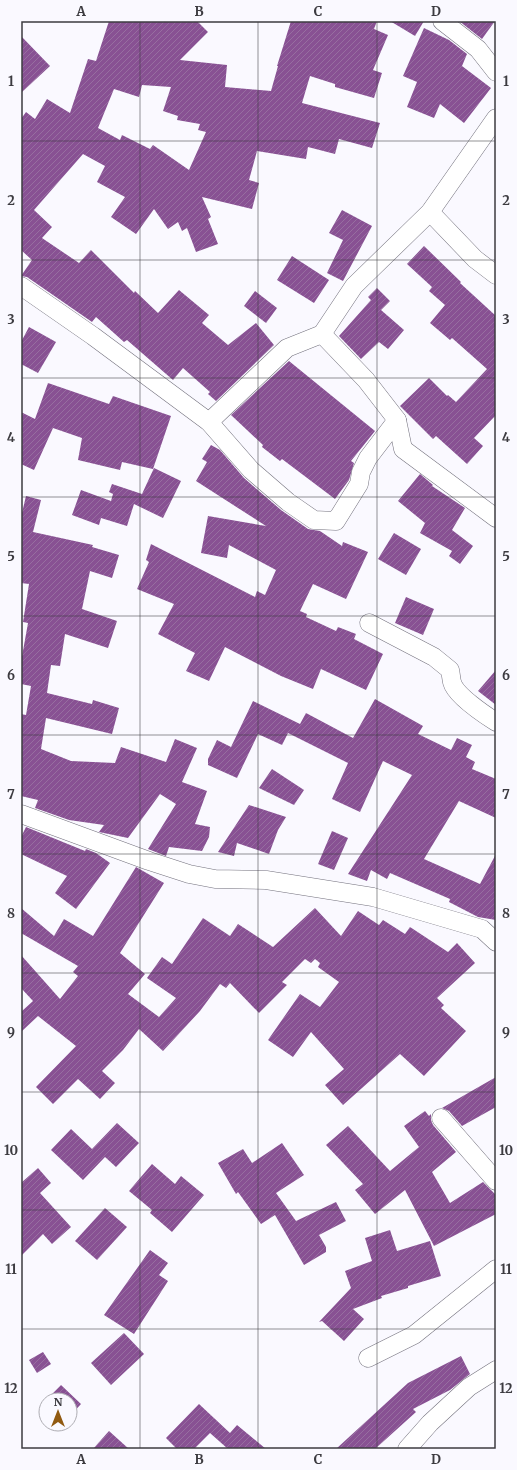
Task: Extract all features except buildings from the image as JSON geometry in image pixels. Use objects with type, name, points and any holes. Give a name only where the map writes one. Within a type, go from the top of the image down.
[{"type":"street","points":[[442,21],[478,49],[496,72]]},
{"type":"street","points":[[209,422],[287,348],[322,334],[354,286],[430,212],[496,118]]},
{"type":"street","points":[[430,212],[476,259],[496,275]]},
{"type":"street","points":[[21,286],[94,336],[209,422],[251,470],[288,502],[314,520],[336,522],[359,484],[361,472],[368,458],[398,420]]},
{"type":"street","points":[[322,334],[366,380],[398,420],[403,449],[496,518]]},
{"type":"street","points":[[369,623],[434,657],[450,670],[452,683],[459,693],[487,717],[496,722]]},
{"type":"street","points":[[21,814],[149,862],[189,874],[215,879],[266,880],[373,897],[482,929],[496,942]]},
{"type":"street","points":[[441,1118],[496,1181]]},
{"type":"street","points":[[368,1358],[414,1335],[496,1269]]},
{"type":"street","points":[[407,1449],[430,1423],[469,1387],[496,1370]]}]
